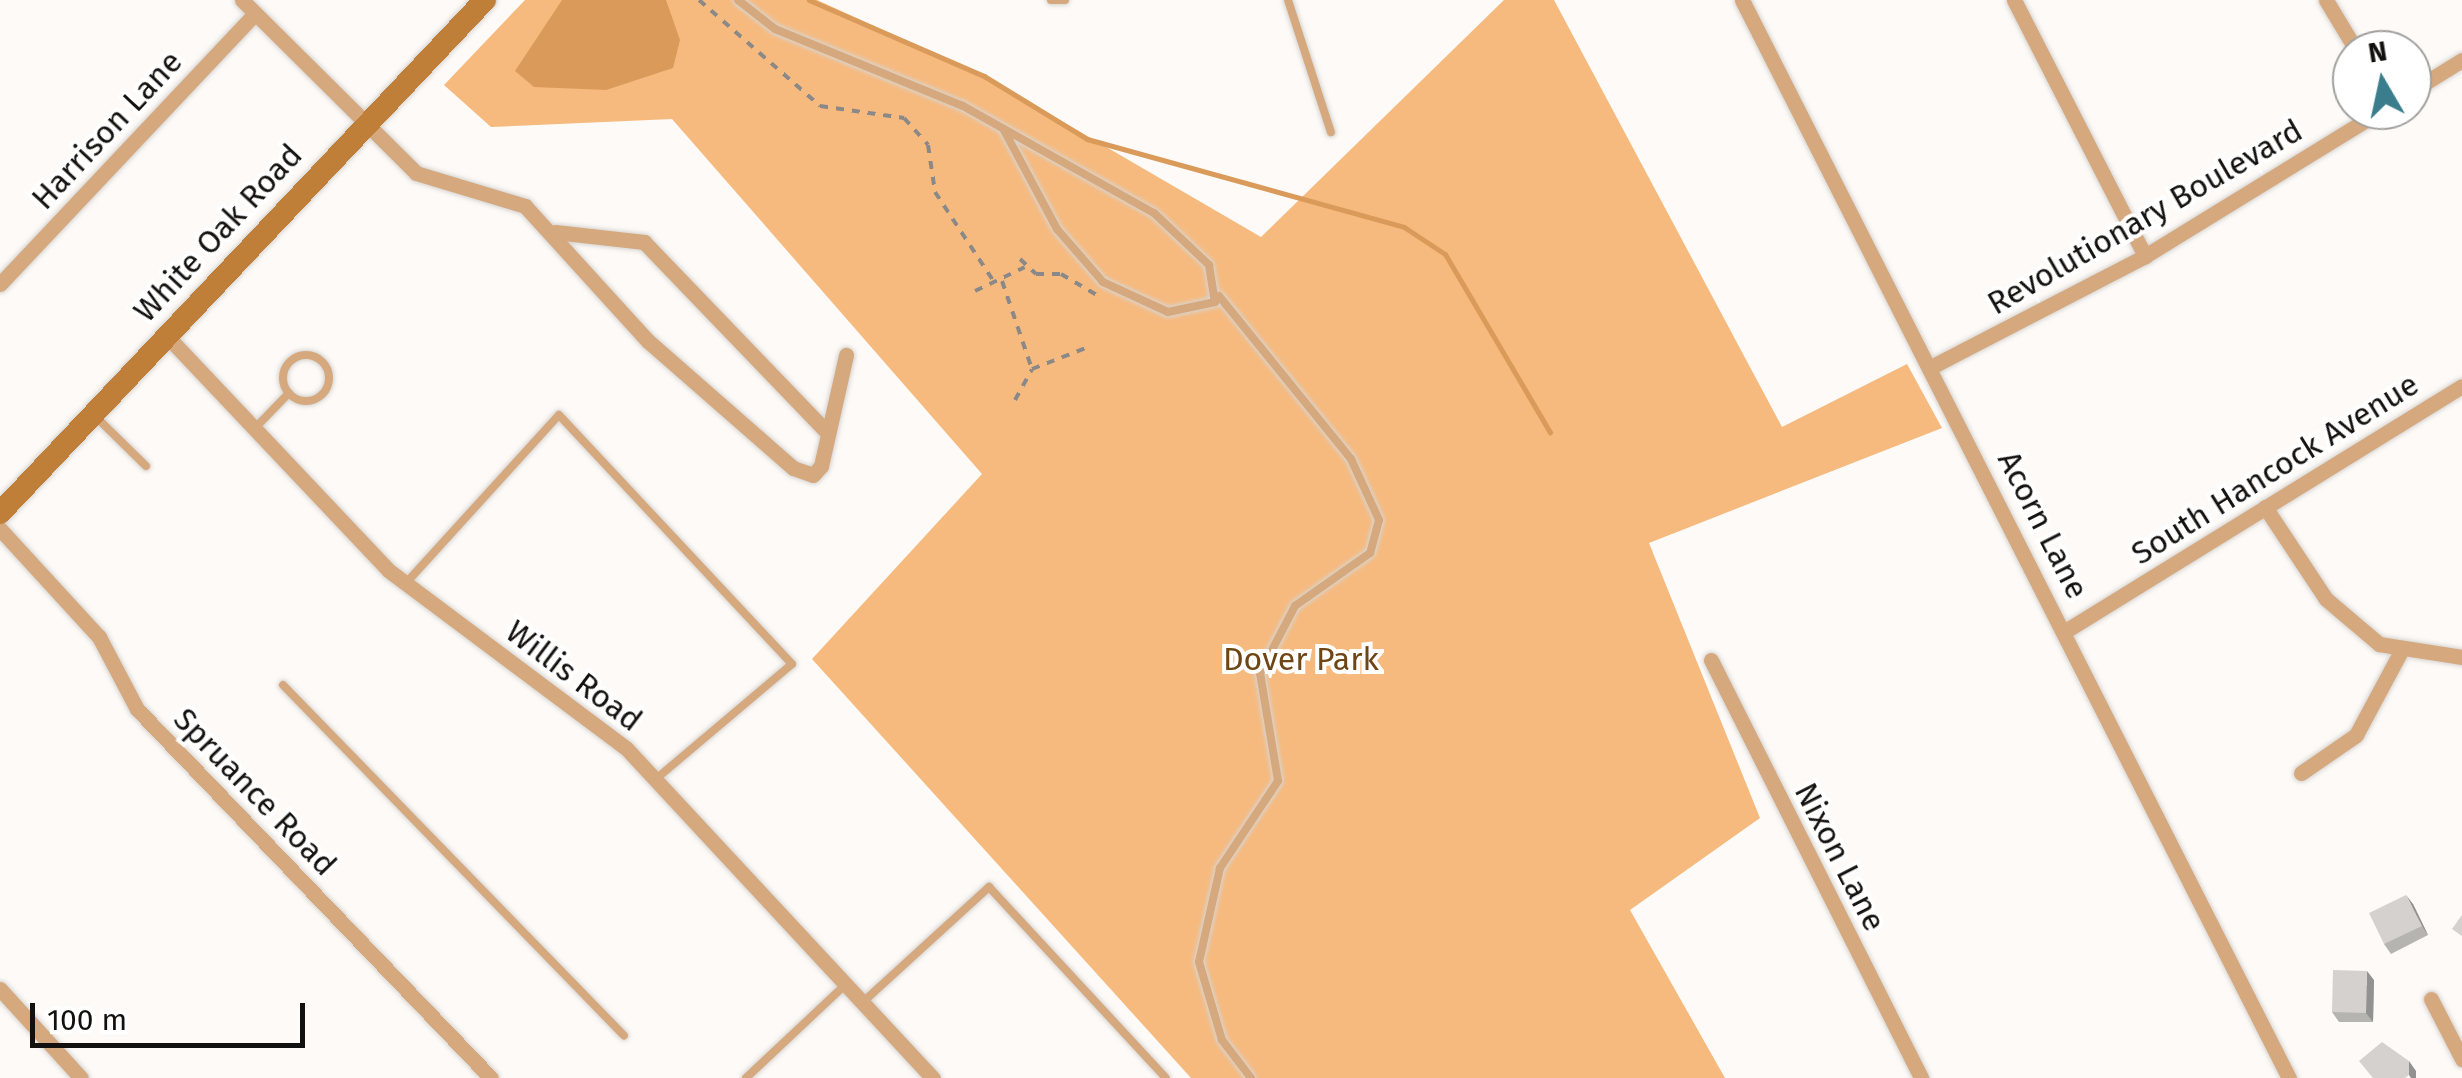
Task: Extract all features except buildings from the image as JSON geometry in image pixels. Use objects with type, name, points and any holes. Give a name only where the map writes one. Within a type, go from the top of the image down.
[{"type":"street","points":[[242,0],[364,126],[416,173],[508,197],[554,232],[648,341],[757,442],[812,475],[828,433],[846,355]]},
{"type":"street","name":"White Oak Road","points":[[0,514],[484,0]]},
{"type":"street","name":"Acorn Lane","points":[[1742,0],[2067,630],[2289,1078]]},
{"type":"street","points":[[2014,0],[2145,256]]},
{"type":"street","points":[[2326,0],[2344,30]]},
{"type":"street","name":"Harrison Lane","points":[[0,284],[254,14]]},
{"type":"street","points":[[2432,79],[2462,60]]},
{"type":"street","name":"Revolutionary Boulevard","points":[[1931,367],[2145,256],[2350,130]]},
{"type":"street","points":[[554,232],[644,242],[828,433]]},
{"type":"street","name":"Willis Road","points":[[166,335],[406,583],[657,778],[932,1078]]},
{"type":"street","name":"South Hancock Avenue","points":[[2067,630],[2462,386]]},
{"type":"street","points":[[2265,507],[2334,608],[2400,653],[2462,656]]},
{"type":"street","name":"Spruance Road","points":[[0,529],[99,637],[138,709],[491,1078]]},
{"type":"street","points":[[2301,773],[2356,735],[2400,653]]},
{"type":"street","name":"Nixon Lane","points":[[1711,660],[1921,1078]]},
{"type":"street","points":[[0,989],[81,1078]]},
{"type":"street","points":[[2431,999],[2462,1059]]},
{"type":"lane","points":[[738,0],[791,37],[1004,130],[1169,224],[1213,271],[1219,296],[1351,458],[1379,520],[1360,566],[1295,606],[1260,673],[1278,781],[1220,868],[1199,962],[1222,1040],[1250,1078]]},
{"type":"lane","points":[[1051,0],[1065,0]]},
{"type":"lane","points":[[1288,0],[1331,132]]},
{"type":"lane","points":[[1004,130],[1057,229],[1103,282],[1168,312],[1219,296]]},
{"type":"lane","points":[[257,426],[289,394],[290,362],[322,362],[321,394],[289,394]]},
{"type":"lane","points":[[93,414],[146,466]]},
{"type":"lane","points":[[406,583],[559,415],[792,664],[657,778]]},
{"type":"lane","points":[[283,685],[624,1036]]},
{"type":"lane","points":[[863,1002],[989,887],[1166,1078]]},
{"type":"lane","points":[[746,1078],[846,984]]},
{"type":"path","points":[[699,0],[820,106],[904,118],[928,145],[935,192],[996,285]]},
{"type":"path","points":[[1020,259],[1025,267],[1101,295]]},
{"type":"path","points":[[975,291],[996,285],[1025,267]]},
{"type":"path","points":[[1002,281],[1032,370]]},
{"type":"path","points":[[1015,400],[1032,370],[1086,348]]},
{"type":"green space","name":"Dover Park","points":[[525,0],[817,0],[984,76],[1261,237],[1504,0],[1554,0],[1782,427],[1907,364],[1942,428],[1649,543],[1760,818],[1630,910],[1725,1078],[1191,1078],[812,659],[982,474],[672,119],[491,127],[444,85]]},
{"type":"shaded area","points":[[562,0],[666,0],[680,40],[673,68],[606,90],[534,87],[515,71]]},
{"type":"waterway","points":[[809,0],[984,76],[1087,139],[1404,227],[1445,254],[1550,432]]}]
